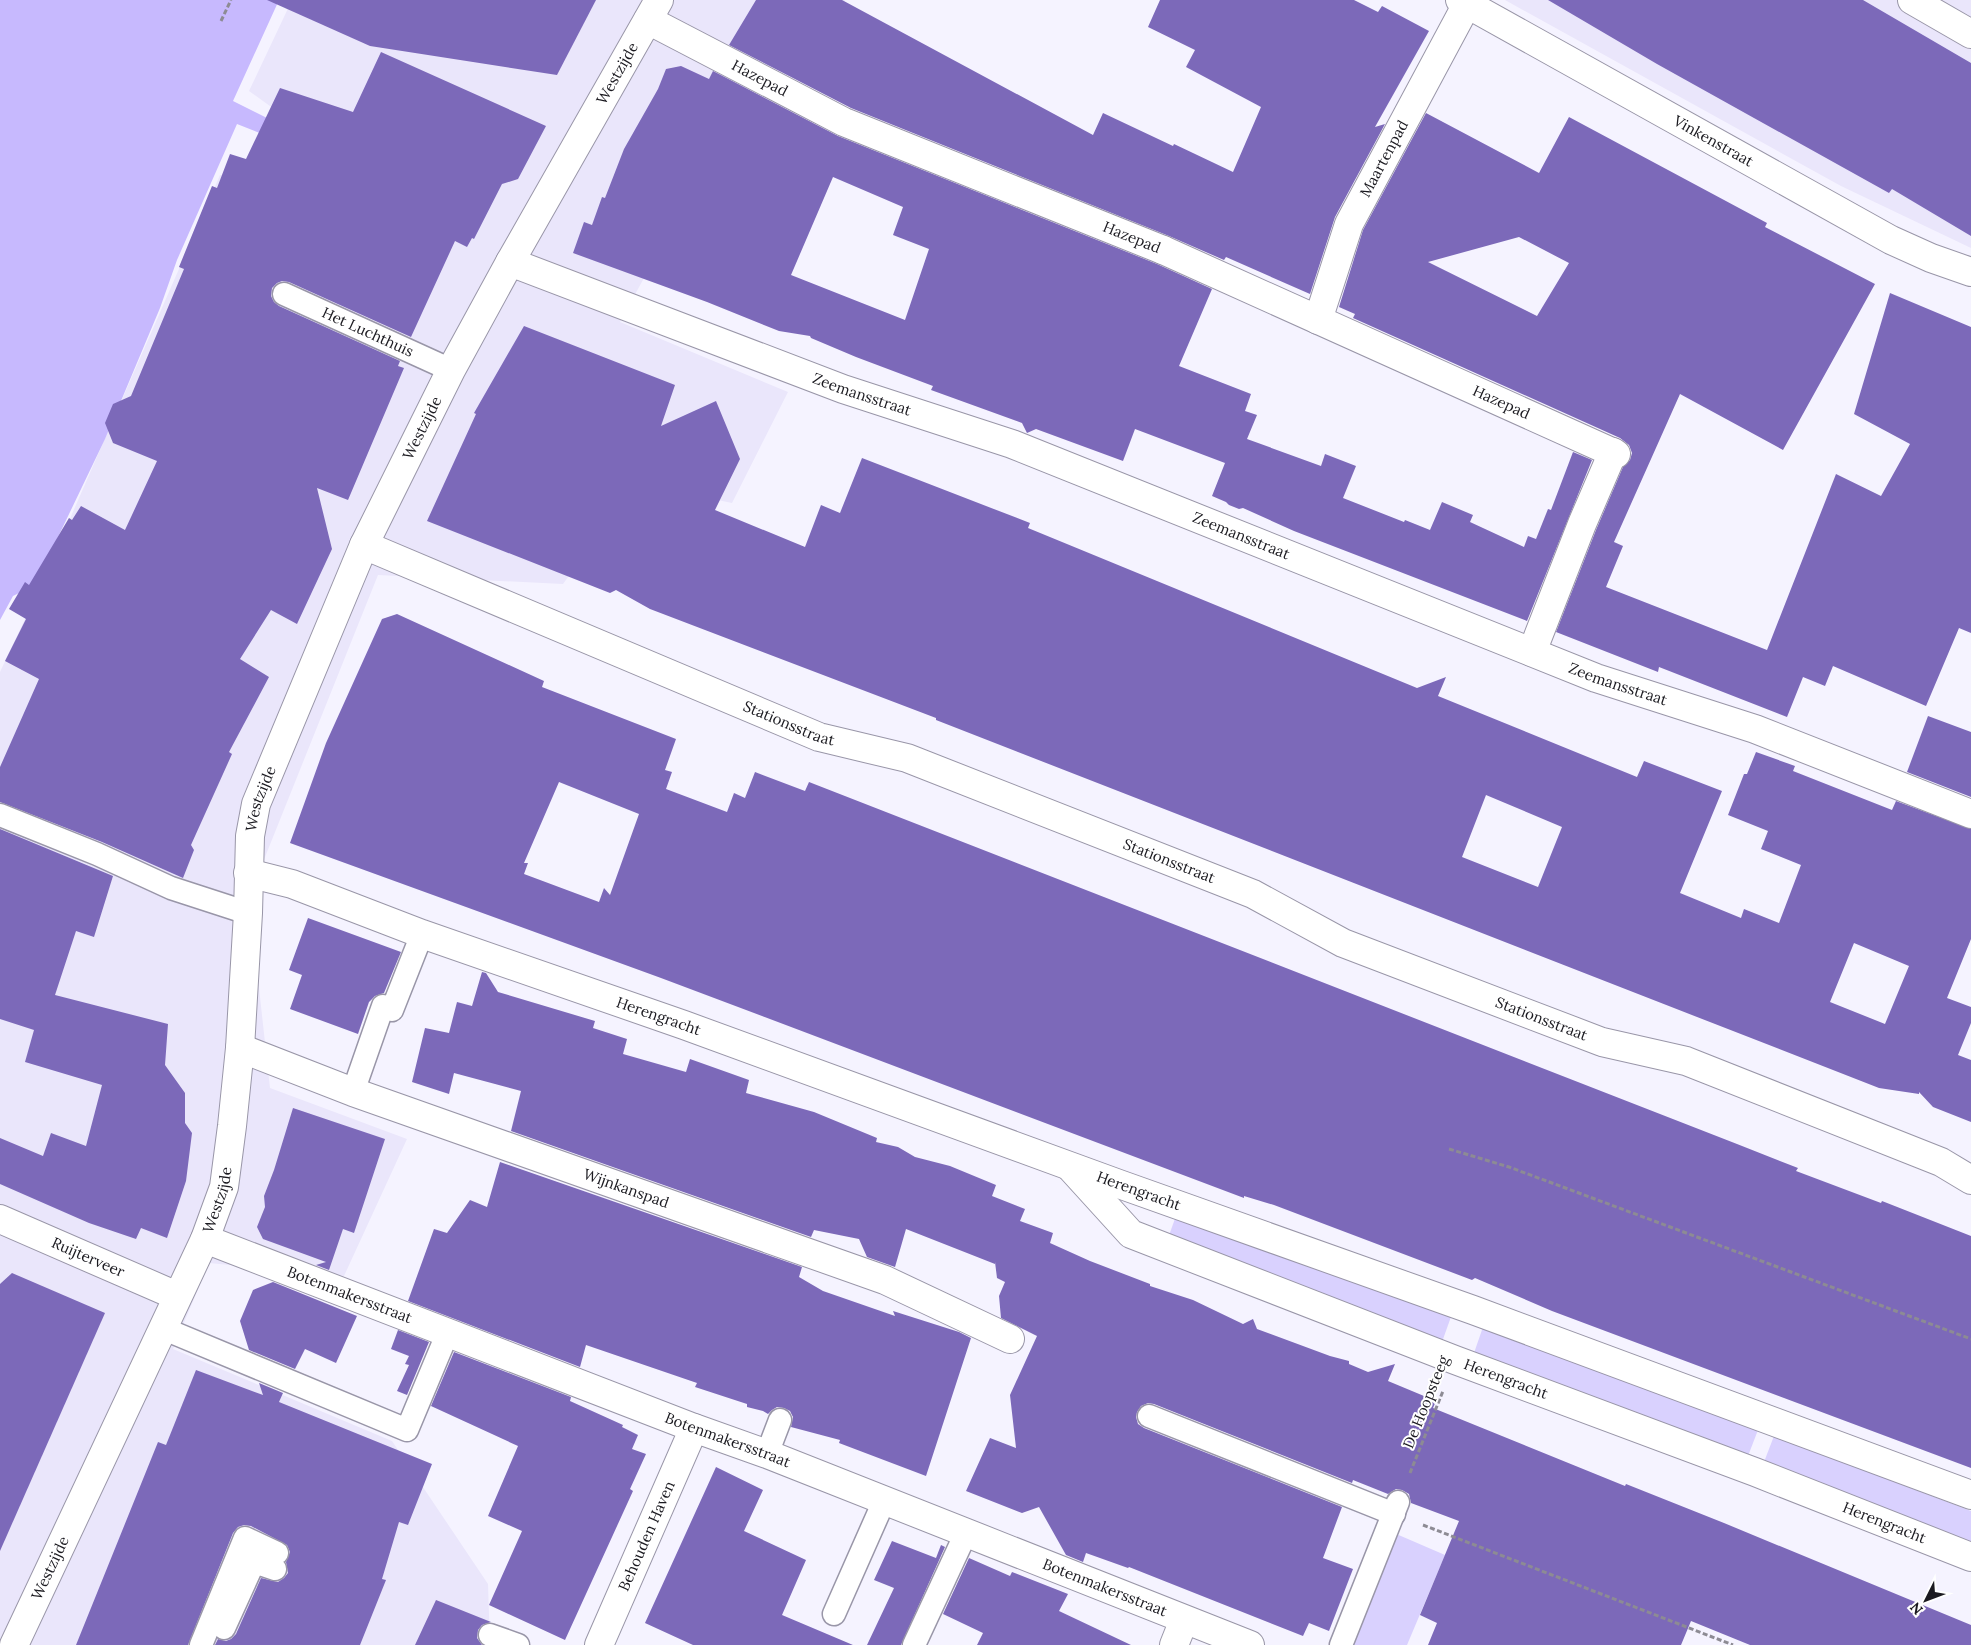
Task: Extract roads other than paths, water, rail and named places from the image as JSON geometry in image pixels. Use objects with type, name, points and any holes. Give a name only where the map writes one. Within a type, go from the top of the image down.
[{"type":"street","points":[[1912,0],[1947,10],[1971,34]]},
{"type":"street","name":"Vinkenstraat","points":[[1463,2],[1891,240],[1931,258],[1971,272]]},
{"type":"street","name":"Maartenpad","points":[[1318,320],[1349,224],[1463,2]]},
{"type":"street","name":"Hazepad","points":[[654,10],[844,122],[1164,250],[1615,453],[1582,524],[1532,652]]},
{"type":"street","name":"Westzijde","points":[[14,1645],[205,1239],[224,1187],[240,1048],[248,913],[250,836],[256,804],[364,546],[451,370],[510,262],[654,10]]},
{"type":"street","name":"Zeemansstraat","points":[[510,262],[843,389],[1012,444],[1596,678],[1755,730],[1971,814]]},
{"type":"street","name":"Stationsstraat","points":[[364,546],[819,737],[907,758],[1254,894],[1343,943],[1602,1042],[1686,1061],[1941,1162],[1971,1180]]},
{"type":"street","name":"Herengracht","points":[[248,873],[292,884],[422,934],[684,1025],[1119,1184],[1473,1310],[1971,1495]]},
{"type":"street","name":"Wijnkanspad","points":[[240,1048],[353,1092],[885,1280],[1010,1339]]},
{"type":"street","name":"Herengracht","points":[[1067,1164],[1131,1234],[1456,1360],[1755,1472],[1971,1557]]},
{"type":"street","name":"Ruijterveer","points":[[0,1219],[177,1296]]},
{"type":"street","name":"Botenmakersstraat","points":[[205,1239],[694,1428],[767,1454],[1250,1645]]},
{"type":"street","name":"Behouden Haven","points":[[599,1645],[694,1428]]},
{"type":"street","points":[[1174,1645],[1184,1620]]},
{"type":"lane","name":"Het Luchthuis","points":[[284,294],[451,370]]},
{"type":"lane","points":[[0,815],[96,854],[171,888],[248,913]]},
{"type":"lane","points":[[353,1092],[383,1006],[392,1010],[422,934]]},
{"type":"lane","points":[[162,1328],[407,1430],[448,1332]]},
{"type":"lane","points":[[1149,1416],[1396,1508],[1341,1645]]},
{"type":"lane","points":[[767,1454],[780,1420]]},
{"type":"lane","points":[[834,1614],[884,1501]]},
{"type":"lane","points":[[914,1645],[966,1532]]},
{"type":"lane","points":[[201,1645],[245,1538],[276,1561],[254,1562],[216,1645]]},
{"type":"lane","points":[[490,1635],[518,1645]]}]
